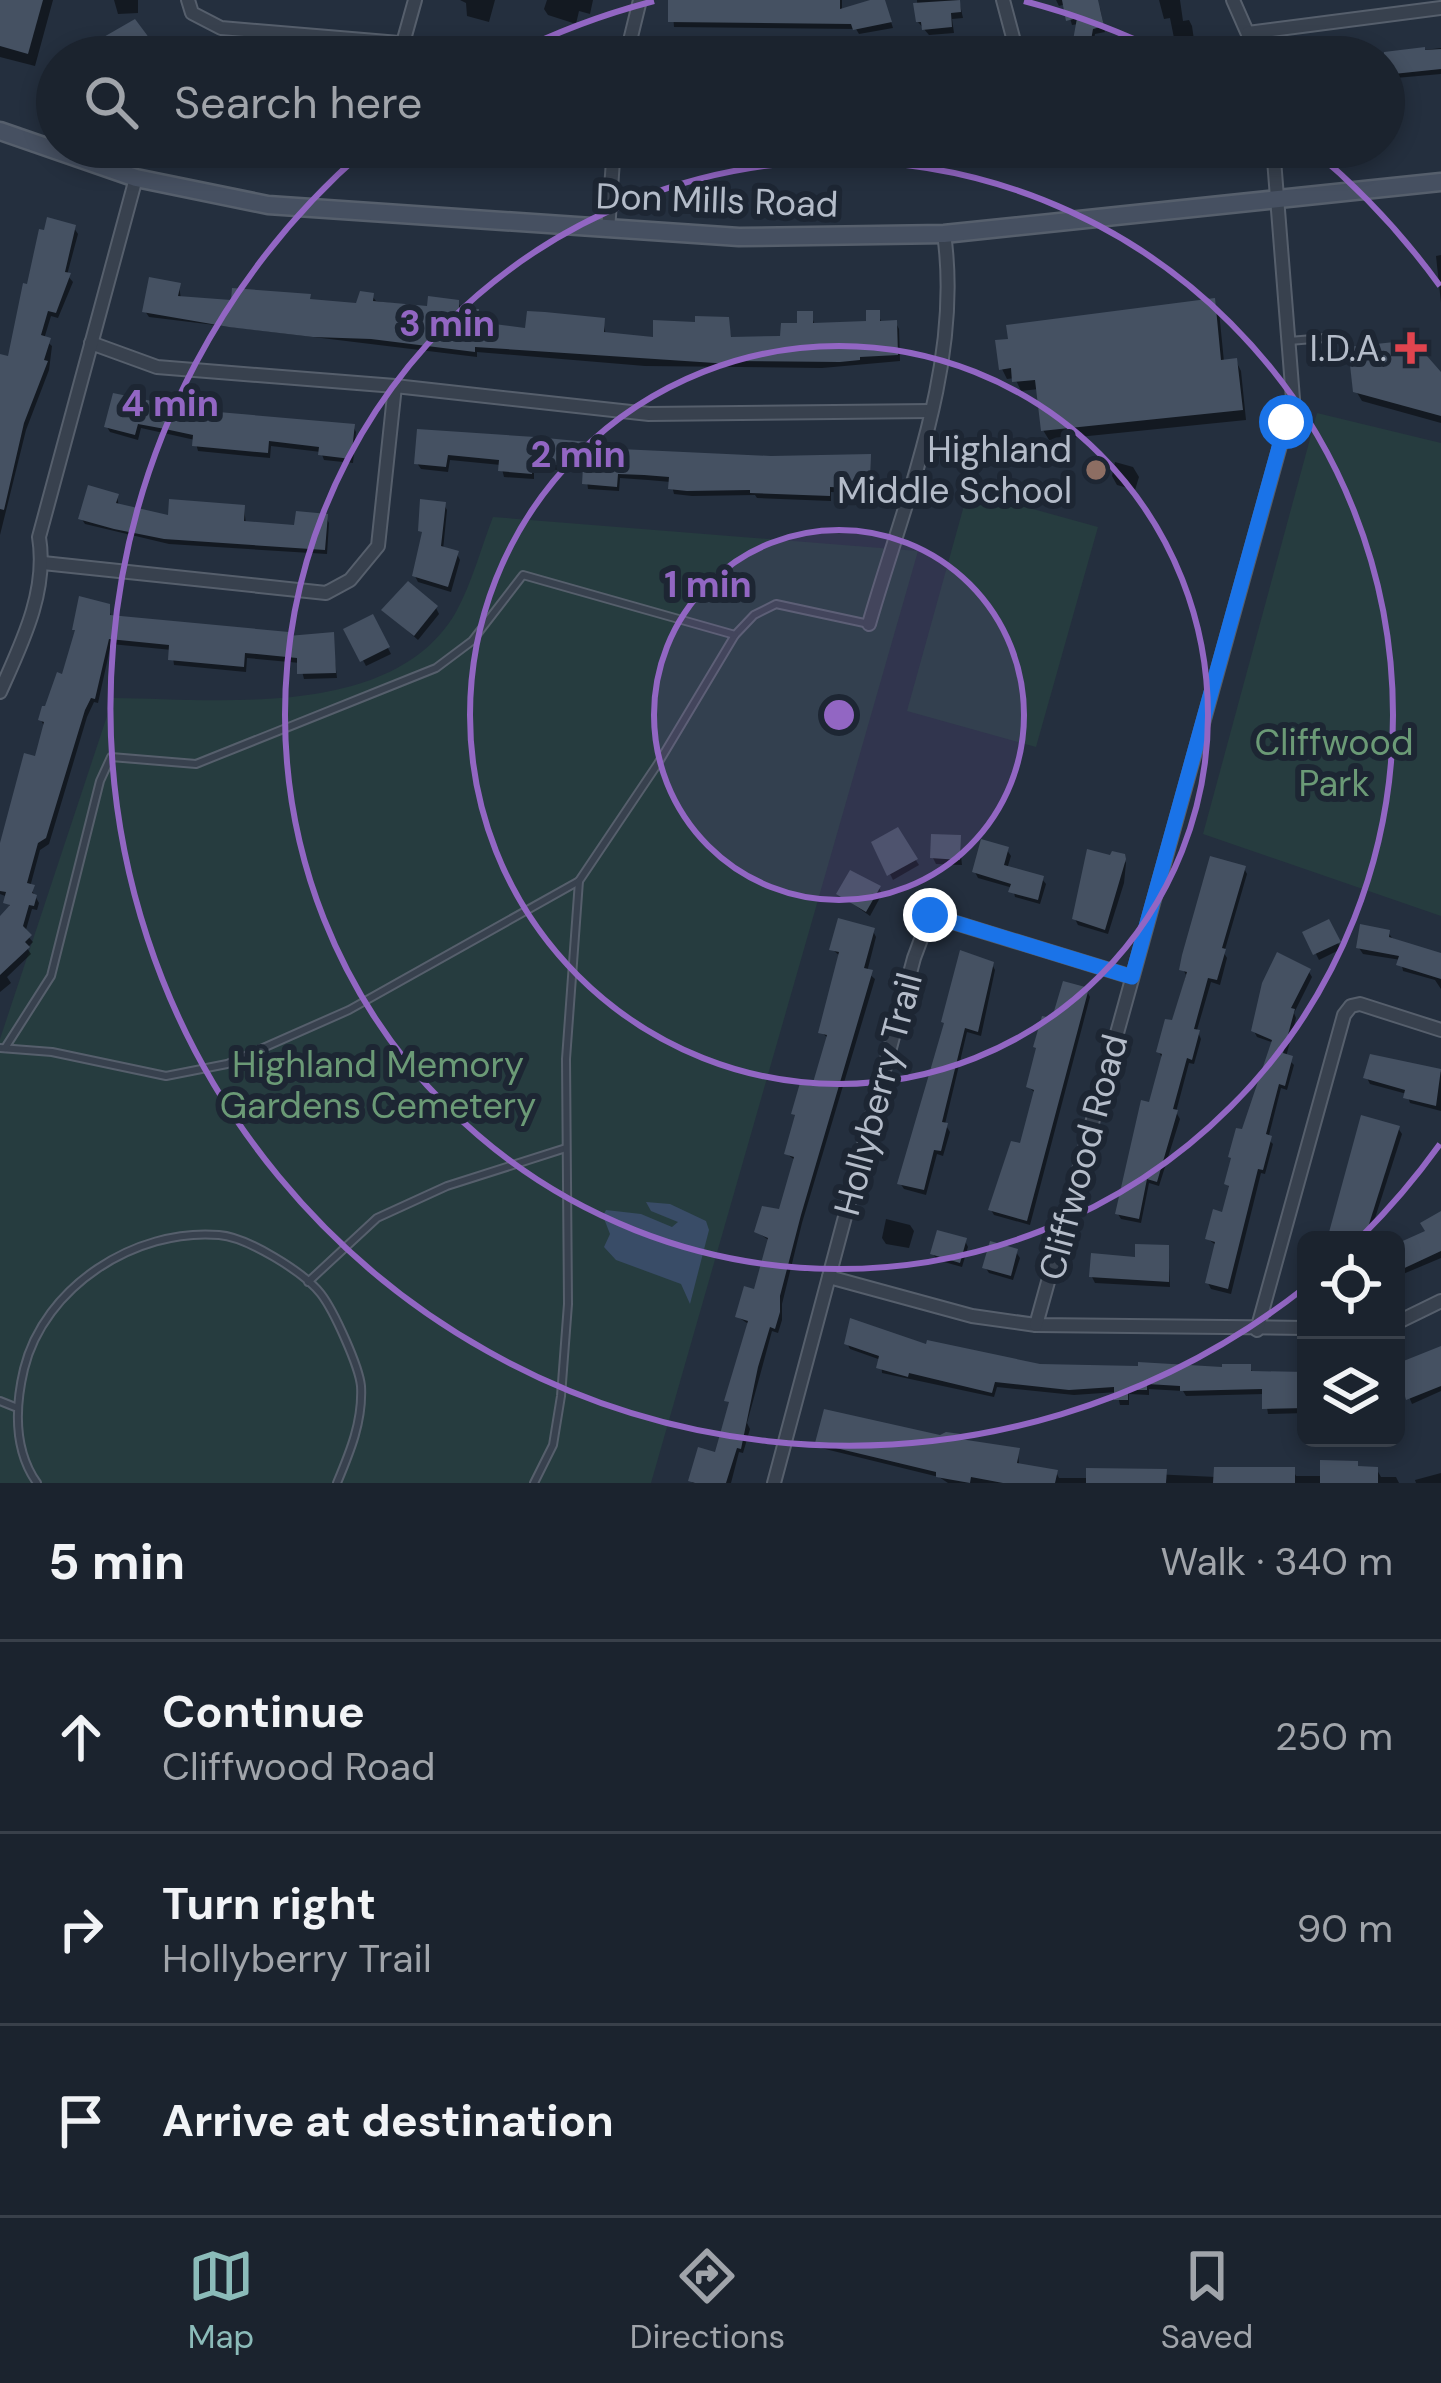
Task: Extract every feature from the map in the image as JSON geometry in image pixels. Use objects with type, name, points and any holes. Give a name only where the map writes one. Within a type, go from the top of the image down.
[{"type":"main road","name":"Don Mills Road","points":[[0,131],[36,143]]},
{"type":"main road","name":"Don Mills Road","points":[[107,168],[268,205],[739,237],[944,234],[1441,182]]},
{"type":"street","points":[[188,0],[192,14],[209,25],[328,36]]},
{"type":"street","points":[[405,36],[415,0]]},
{"type":"street","points":[[631,36],[640,0]]},
{"type":"street","points":[[1003,0],[1013,36]]},
{"type":"street","points":[[1233,0],[1249,36]]},
{"type":"street","points":[[1248,33],[1441,8]]},
{"type":"street","points":[[608,230],[612,168]]},
{"type":"street","name":"Cliffwood Road","points":[[1036,1325],[1293,399],[1275,168]]},
{"type":"street","points":[[0,692],[28,630],[43,563],[39,537],[136,178]]},
{"type":"street","points":[[869,623],[931,411],[949,281],[944,234]]},
{"type":"street","points":[[91,343],[157,367],[395,386],[649,414],[931,411]]},
{"type":"street","points":[[43,563],[326,592],[350,580],[378,546],[395,386]]},
{"type":"street","name":"Hollyberry Trail","points":[[779,1482],[914,958],[930,915],[1132,977]]},
{"type":"street","points":[[1257,1330],[1344,1015],[1360,1004],[1441,1030]]},
{"type":"street","points":[[830,1277],[972,1316],[1036,1325],[1297,1328]]},
{"type":"street","points":[[1405,1319],[1441,1301]]},
{"type":"lane","points":[[1289,341],[1337,338]]},
{"type":"lane","points":[[735,635],[523,575],[472,640],[436,668],[196,764],[110,758],[100,781],[51,976],[2,1048],[52,1052],[166,1076],[227,1064],[349,1010],[579,881],[657,765],[735,635],[754,615],[776,604],[869,623]]},
{"type":"lane","points":[[534,1483],[553,1445],[568,1304],[566,1058],[579,881]]},
{"type":"lane","points":[[308,1282],[377,1218],[447,1186],[566,1148]]},
{"type":"lane","points":[[37,1483],[26,1467],[15,1407],[31,1343],[54,1304],[86,1276],[135,1250],[182,1236],[224,1234],[296,1270],[321,1294],[361,1383],[356,1437],[337,1483]]},
{"type":"lane","points":[[0,1401],[15,1407]]},
{"type":"green space","name":"Cliffwood Park","points":[[1317,413],[1441,443],[1441,916],[1203,834]]},
{"type":"green space","points":[[968,491],[1098,527],[1036,747],[907,711]]},
{"type":"green space","name":"Highland Memory Gardens Cemetery","points":[[493,517],[918,551],[651,1483],[0,1483],[0,1039],[113,698],[301,696],[348,687],[391,671],[428,647],[456,612]]},
{"type":"water","points":[[646,1202],[670,1204],[706,1221],[709,1230],[690,1304],[681,1284],[616,1260],[604,1247],[610,1234],[603,1216],[606,1210],[641,1214],[672,1227],[678,1222],[651,1211]]},
{"type":"building","points":[[0,0],[43,0],[28,54],[0,46]]},
{"type":"building","points":[[668,0],[840,0],[840,9],[885,0],[892,22],[853,30],[851,24],[668,22]]},
{"type":"building","points":[[960,0],[961,12],[951,13],[952,27],[922,30],[921,22],[916,22],[913,3]]},
{"type":"building","points":[[1062,0],[1098,0],[1104,26],[1093,29],[1092,36],[1074,36],[1077,18],[1066,21]]},
{"type":"building","points":[[135,19],[148,36],[105,36]]},
{"type":"building","points":[[1405,49],[1441,49],[1441,69],[1405,73]]},
{"type":"building","points":[[47,217],[76,225],[65,272],[71,273],[56,313],[48,311],[41,335],[51,338],[44,360],[48,361],[24,423],[4,510],[0,509],[0,354],[8,356],[23,283],[27,284],[39,229],[44,230]]},
{"type":"building","points":[[149,277],[181,283],[178,296],[231,300],[232,288],[356,303],[360,291],[374,293],[373,301],[427,306],[428,296],[459,300],[459,308],[479,309],[478,322],[525,328],[527,311],[545,312],[605,318],[604,332],[653,337],[653,320],[695,322],[695,316],[729,317],[731,337],[780,336],[781,323],[797,323],[797,311],[813,311],[813,323],[866,321],[866,310],[880,310],[880,321],[897,320],[898,355],[840,362],[730,364],[475,347],[475,352],[313,337],[142,312]]},
{"type":"building","points":[[1215,298],[1221,360],[1237,358],[1243,410],[1041,431],[1035,380],[1012,382],[1011,368],[999,370],[995,340],[1008,339],[1006,325]]},
{"type":"building","points":[[1413,340],[1441,372],[1441,416],[1353,392],[1348,347]]},
{"type":"building","points":[[113,393],[195,410],[355,424],[351,459],[318,455],[319,447],[269,441],[268,453],[192,446],[193,435],[138,424],[135,435],[104,427]]},
{"type":"building","points":[[417,429],[620,445],[620,449],[771,456],[871,454],[870,489],[830,487],[830,496],[687,491],[668,489],[669,477],[644,475],[618,474],[617,487],[582,484],[583,467],[532,463],[532,474],[498,471],[499,460],[448,455],[446,467],[414,464]]},
{"type":"building","points":[[88,485],[119,494],[116,503],[168,515],[169,499],[245,505],[244,521],[294,525],[296,511],[328,514],[325,550],[164,539],[114,529],[78,519]]},
{"type":"building","points":[[420,499],[446,502],[441,546],[459,551],[448,587],[412,576],[422,532],[418,531]]},
{"type":"building","points":[[408,581],[438,606],[414,636],[381,610]]},
{"type":"building","points":[[79,596],[110,604],[110,615],[289,632],[288,636],[334,632],[336,673],[297,674],[297,658],[245,653],[244,667],[168,660],[169,645],[109,639],[95,699],[91,698],[85,710],[46,838],[38,843],[27,883],[35,885],[32,893],[37,895],[23,926],[32,935],[25,942],[30,947],[0,975],[0,916],[10,905],[3,903],[6,892],[0,891],[0,843],[24,753],[35,756],[44,722],[38,720],[42,706],[57,672],[62,674]]},
{"type":"building","points":[[373,614],[390,647],[360,662],[343,629]]},
{"type":"building","points":[[898,827],[918,859],[887,876],[871,842]]},
{"type":"building","points":[[931,834],[961,835],[960,860],[930,858]]},
{"type":"building","points":[[981,839],[1009,847],[1004,865],[1044,876],[1038,900],[1008,892],[1011,884],[972,872]]},
{"type":"building","points":[[1087,849],[1125,854],[1105,930],[1072,919]]},
{"type":"building","points":[[1210,856],[1246,866],[1222,948],[1226,949],[1217,980],[1208,978],[1194,1029],[1200,1030],[1192,1060],[1187,1058],[1157,1182],[1147,1179],[1139,1219],[1115,1214],[1141,1100],[1149,1102],[1162,1054],[1156,1052],[1165,1019],[1172,1020],[1187,972],[1179,970]]},
{"type":"building","points":[[850,870],[881,886],[866,912],[836,894]]},
{"type":"building","points":[[838,918],[875,928],[864,968],[873,970],[801,1215],[780,1312],[775,1329],[770,1327],[758,1367],[741,1449],[737,1448],[726,1483],[695,1483],[688,1481],[698,1447],[715,1452],[729,1402],[724,1401],[748,1321],[735,1317],[744,1286],[754,1289],[768,1238],[754,1232],[762,1206],[779,1209],[794,1157],[784,1154],[795,1115],[791,1114],[800,1083],[812,1086],[827,1035],[818,1033],[839,952],[829,950]]},
{"type":"building","points":[[1329,919],[1341,942],[1313,955],[1302,932]]},
{"type":"building","points":[[1360,924],[1390,930],[1389,937],[1441,953],[1441,979],[1396,965],[1399,956],[1356,948]]},
{"type":"building","points":[[960,950],[994,962],[978,1032],[965,1028],[942,1122],[948,1123],[941,1151],[934,1150],[924,1190],[897,1184]]},
{"type":"building","points":[[1277,952],[1311,969],[1291,1008],[1295,1009],[1283,1053],[1293,1056],[1285,1086],[1279,1084],[1266,1134],[1272,1136],[1263,1170],[1258,1169],[1228,1289],[1205,1283],[1215,1242],[1205,1239],[1213,1209],[1222,1212],[1236,1128],[1242,1129],[1272,1040],[1251,1031],[1262,983]]},
{"type":"building","points":[[1063,981],[1089,988],[1027,1221],[988,1210],[1011,1141],[1020,1143],[1034,1090],[1026,1087],[1033,1047],[1042,1016],[1052,1018]]},
{"type":"building","points":[[1370,1054],[1441,1069],[1436,1106],[1403,1098],[1405,1090],[1363,1078]]},
{"type":"building","points":[[1361,1115],[1400,1126],[1367,1231],[1329,1231]]},
{"type":"building","points":[[1441,1211],[1441,1251],[1405,1268],[1405,1240],[1425,1231],[1420,1223]]},
{"type":"building","points":[[937,1230],[967,1238],[960,1263],[930,1254]]},
{"type":"building","points":[[990,1241],[1018,1249],[1011,1276],[982,1268]]},
{"type":"building","points":[[1135,1244],[1169,1245],[1169,1282],[1089,1277],[1091,1253],[1135,1257]]},
{"type":"building","points":[[850,1318],[926,1344],[927,1340],[1040,1364],[1251,1364],[1251,1371],[1297,1372],[1297,1408],[1262,1409],[1262,1389],[1180,1391],[1180,1386],[1147,1384],[1147,1390],[1128,1390],[1128,1400],[1114,1400],[1114,1387],[1069,1390],[995,1382],[992,1393],[876,1368],[879,1356],[844,1344]]},
{"type":"building","points":[[1441,1346],[1441,1386],[1406,1400],[1405,1360]]},
{"type":"building","points":[[824,1409],[1020,1448],[1017,1463],[1058,1470],[1055,1483],[1003,1483],[971,1477],[970,1483],[815,1443]]},
{"type":"building","points":[[1320,1460],[1378,1467],[1378,1483],[1320,1483]]},
{"type":"building","points":[[1214,1467],[1295,1467],[1295,1483],[1213,1483]]},
{"type":"building","points":[[1086,1468],[1167,1469],[1166,1483],[1086,1483]]},
{"type":"place","name":"I.D.A.","points":[[1411,348]]},
{"type":"place","name":"Highland Middle School","points":[[1096,470]]},
{"type":"route","points":[[930,915],[1132,977],[1286,422]]}]
